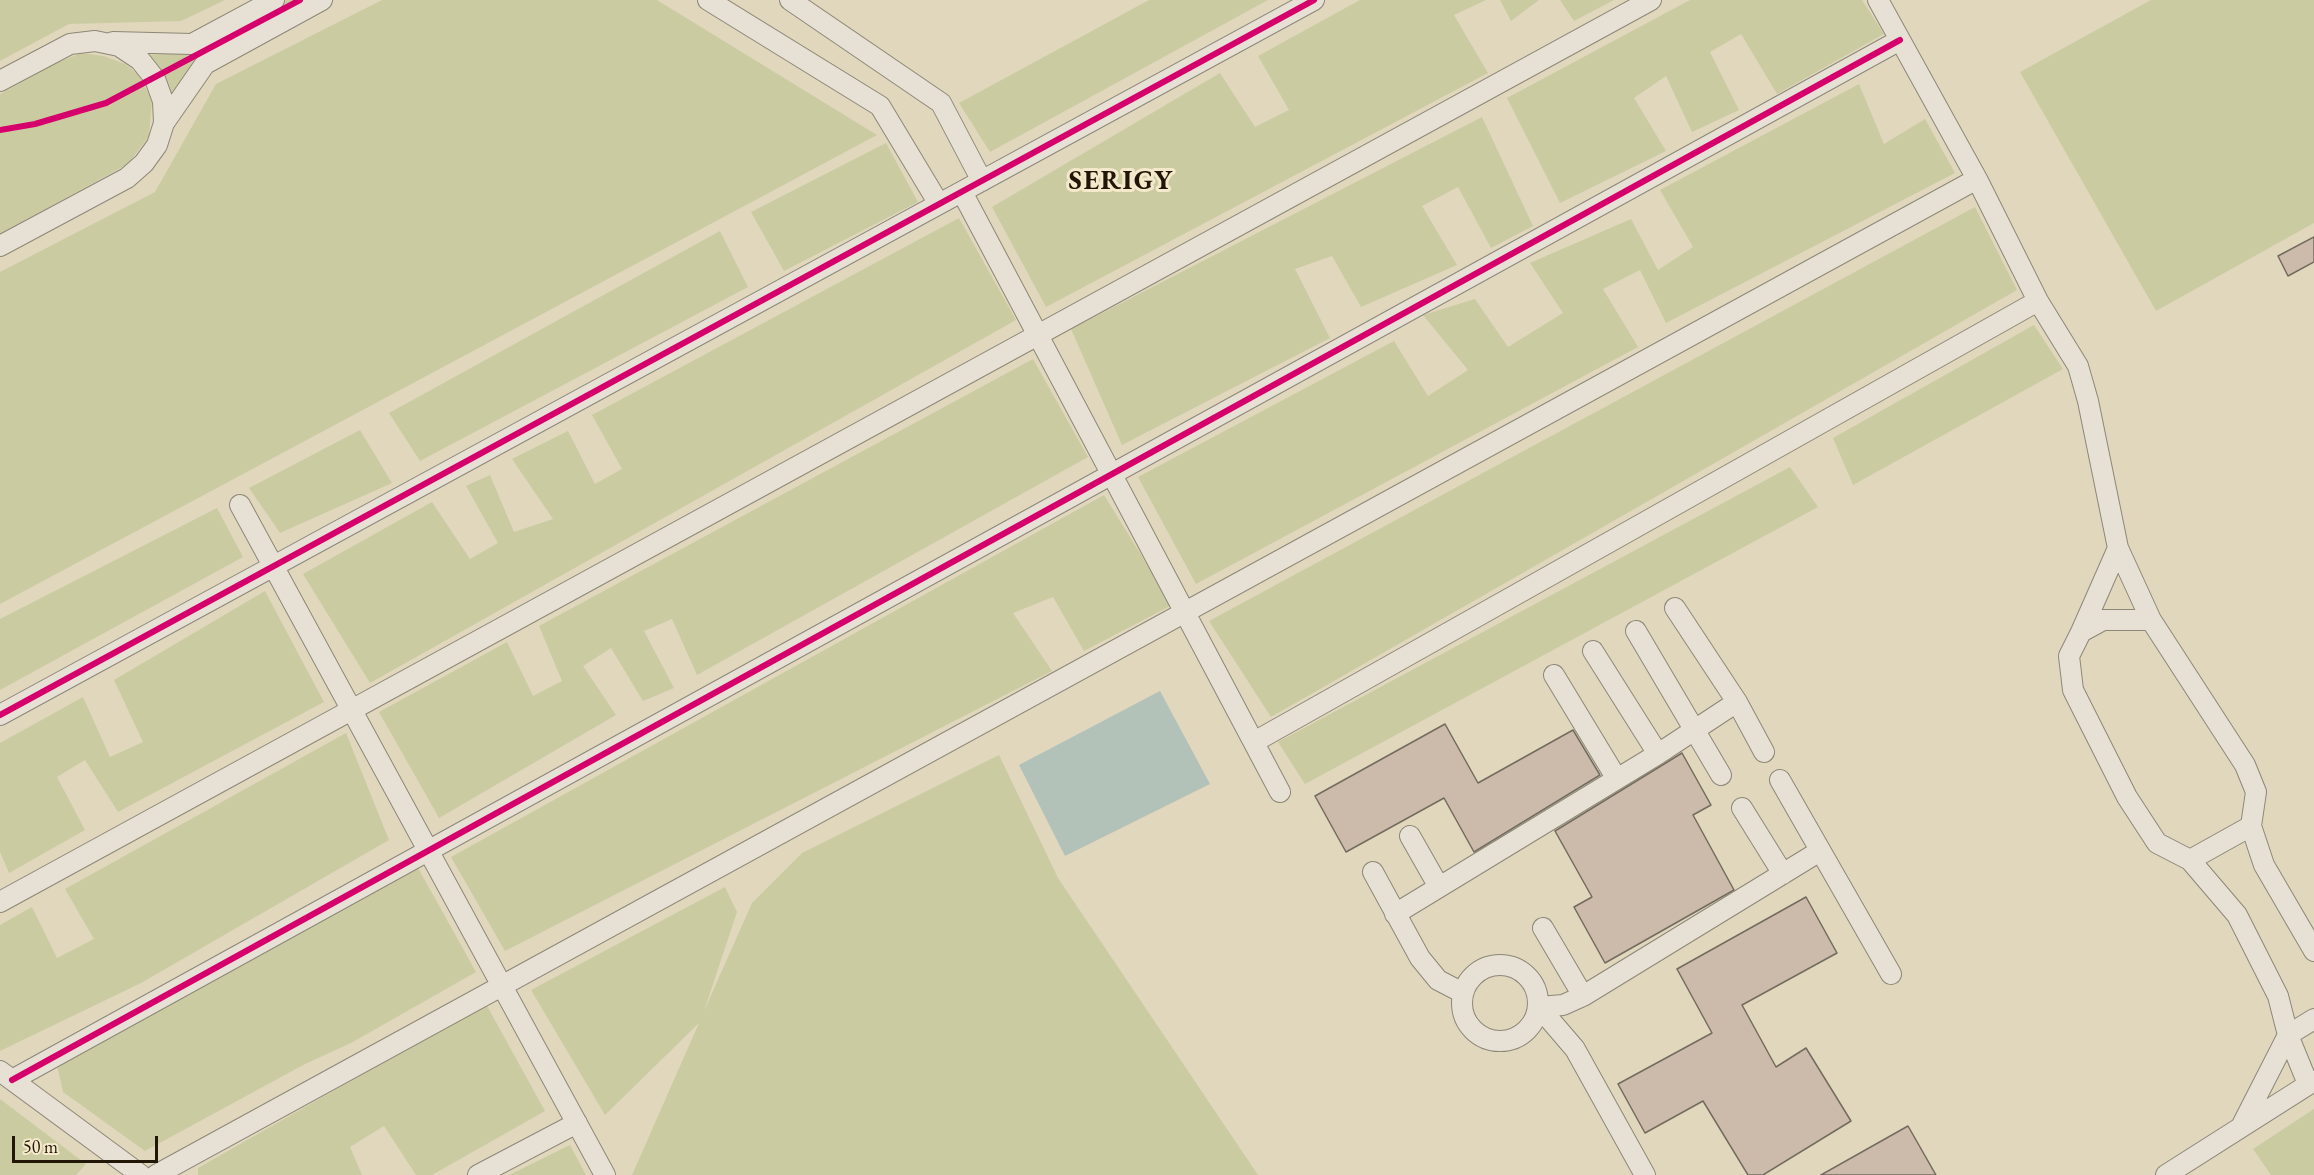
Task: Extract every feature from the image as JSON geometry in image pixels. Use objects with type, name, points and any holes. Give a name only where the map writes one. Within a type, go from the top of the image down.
[{"type":"street","points":[[0,81],[70,44],[95,41],[192,44],[273,0]]},
{"type":"street","points":[[0,246],[127,178],[144,164],[157,145],[164,123],[205,64],[322,0]]},
{"type":"street","points":[[708,0],[880,106],[939,204]]},
{"type":"street","points":[[789,0],[941,103],[982,181]]},
{"type":"street","points":[[0,715],[1314,0]]},
{"type":"street","points":[[0,902],[1651,0]]},
{"type":"street","points":[[1878,0],[1977,179],[2038,301],[2078,366],[2088,401],[2118,548],[2151,620],[2245,765],[2256,792],[2251,826],[2264,865],[2314,951]]},
{"type":"street","points":[[141,1175],[6,1076],[428,850],[1900,40]]},
{"type":"street","points":[[95,41],[119,46],[140,60],[155,79],[163,100],[164,123]]},
{"type":"street","points":[[156,1175],[1977,179]]},
{"type":"street","points":[[962,192],[1280,792]]},
{"type":"street","points":[[1254,742],[2038,301]]},
{"type":"street","points":[[240,505],[605,1175]]},
{"type":"street","points":[[2118,548],[2069,656],[2073,690],[2127,797],[2157,843],[2190,860],[2237,915],[2278,996],[2288,1035],[2311,1083],[2166,1175]]},
{"type":"street","points":[[1675,609],[1737,702],[1764,752]]},
{"type":"street","points":[[2081,632],[2103,620],[2151,620]]},
{"type":"street","points":[[1636,631],[1721,775]]},
{"type":"street","points":[[1593,651],[1658,754]]},
{"type":"street","points":[[1554,675],[1617,779]]},
{"type":"street","points":[[1395,914],[1658,754],[1737,702]]},
{"type":"street","points":[[1780,780],[1891,974]]},
{"type":"street","points":[[1742,808],[1783,874]]},
{"type":"street","points":[[2190,860],[2251,826]]},
{"type":"street","points":[[1410,836],[1439,886]]},
{"type":"street","points":[[1539,1007],[1563,1005],[1583,996],[1820,851]]},
{"type":"street","points":[[1373,872],[1420,958],[1438,980],[1463,993]]},
{"type":"street","points":[[1543,928],[1583,996]]},
{"type":"street","points":[[1495,966],[1514,967],[1533,982],[1538,994],[1539,1007],[1536,1019],[1518,1038],[1493,1041],[1481,1037],[1465,1017],[1463,993],[1478,972],[1495,966]]},
{"type":"street","points":[[1539,1007],[1575,1049],[1645,1175]]},
{"type":"street","points":[[2241,1127],[2288,1035],[2314,1019]]},
{"type":"street","points":[[1528,1030],[1575,1049]]},
{"type":"street","points":[[478,1175],[577,1123]]},
{"type":"green space","points":[[0,0],[225,0],[181,21],[69,24],[0,61]]},
{"type":"green space","points":[[287,0],[310,0],[196,62],[169,96],[147,55],[192,52]]},
{"type":"green space","points":[[382,0],[657,0],[877,135],[0,604],[0,272],[155,192],[216,84]]},
{"type":"green space","points":[[1149,0],[1268,0],[990,152],[959,103]]},
{"type":"green space","points":[[1360,0],[1486,0],[1454,15],[1488,73],[1046,307],[992,207],[1220,73],[1255,127],[1289,110],[1258,56]]},
{"type":"green space","points":[[1500,0],[1539,0],[1511,21]]},
{"type":"green space","points":[[1560,0],[1614,0],[1574,21]]},
{"type":"green space","points":[[1690,0],[1862,0],[1884,34],[1777,94],[1741,34],[1710,52],[1739,110],[1692,132],[1666,76],[1634,98],[1666,151],[1560,203],[1507,98]]},
{"type":"green space","points":[[2151,0],[2314,0],[2314,223],[2156,311],[2020,72]]},
{"type":"green space","points":[[81,53],[104,56],[125,64],[138,74],[152,100],[149,136],[128,164],[0,234],[0,94],[57,63]]},
{"type":"green space","points":[[1859,84],[1884,144],[1925,119],[1955,173],[1666,323],[1640,270],[1603,289],[1638,347],[1196,584],[1138,477],[1394,341],[1428,396],[1468,370],[1423,315],[1475,299],[1508,347],[1563,313],[1530,263],[1631,219],[1658,270],[1693,247],[1660,190]]},
{"type":"green space","points":[[1482,117],[1533,226],[1491,248],[1458,187],[1422,206],[1457,265],[1361,307],[1332,256],[1295,269],[1330,338],[1122,445],[1071,329]]},
{"type":"green space","points":[[886,143],[918,202],[784,271],[751,212]]},
{"type":"green space","points":[[1975,207],[2017,290],[1271,717],[1209,621]]},
{"type":"green space","points":[[959,218],[1016,320],[370,683],[303,574],[432,502],[470,559],[498,543],[466,486],[490,475],[514,532],[553,519],[512,459],[568,431],[595,484],[622,469],[592,415]]},
{"type":"green space","points":[[720,231],[748,287],[420,461],[389,413]]},
{"type":"green space","points":[[2034,325],[2063,369],[1853,485],[1833,438]]},
{"type":"green space","points":[[1033,359],[1088,457],[697,675],[672,619],[644,631],[674,688],[643,701],[611,648],[583,666],[616,715],[439,818],[379,712],[507,642],[533,696],[562,681],[539,626]]},
{"type":"green space","points":[[360,430],[392,483],[280,533],[249,488]]},
{"type":"green space","points":[[1790,467],[1818,507],[1305,784],[1278,742]]},
{"type":"green space","points":[[1104,495],[1172,605],[1084,651],[1053,597],[1013,613],[1052,671],[505,951],[451,857]]},
{"type":"green space","points":[[217,508],[243,557],[0,690],[0,619]]},
{"type":"green space","points":[[265,591],[324,702],[118,812],[85,760],[57,777],[85,830],[9,873],[0,852],[0,743],[83,697],[110,757],[143,742],[114,680]]},
{"type":"green space","points":[[346,733],[389,840],[141,983],[0,1051],[0,925],[32,907],[57,958],[94,939],[65,889]]},
{"type":"green space","points":[[999,755],[1058,878],[1258,1175],[632,1175],[699,1023],[605,1115],[531,990],[725,887],[737,912],[704,1011],[752,903],[802,853]]},
{"type":"green space","points":[[417,866],[476,972],[351,1043],[305,1064],[145,1151],[63,1092],[57,1065]]},
{"type":"green space","points":[[486,1004],[545,1111],[432,1175],[416,1175],[384,1126],[350,1147],[362,1175],[198,1175],[198,1168]]},
{"type":"green space","points":[[0,1099],[86,1164],[76,1175],[0,1175]]},
{"type":"green space","points":[[2314,1109],[2314,1175],[2271,1175],[2253,1149]]},
{"type":"green space","points":[[570,1145],[586,1175],[509,1175]]},
{"type":"shaded area","points":[[1160,691],[1210,784],[1065,856],[1019,765]]},
{"type":"building","points":[[2314,237],[2314,262],[2288,276],[2278,256]]},
{"type":"building","points":[[1445,724],[1478,783],[1573,730],[1600,775],[1474,852],[1444,798],[1346,852],[1315,796]]},
{"type":"building","points":[[1682,753],[1711,805],[1693,815],[1734,890],[1605,963],[1574,907],[1592,897],[1555,831]]},
{"type":"building","points":[[1806,897],[1837,953],[1742,1005],[1776,1067],[1806,1048],[1851,1121],[1763,1175],[1748,1175],[1703,1101],[1645,1133],[1618,1084],[1712,1033],[1677,969]]},
{"type":"building","points":[[1908,1126],[1936,1175],[1821,1175]]},
{"type":"cycle path","points":[[0,130],[35,124],[106,103],[300,0]]},
{"type":"cycle path","points":[[0,715],[1314,0]]},
{"type":"cycle path","points":[[12,1080],[1900,40]]},
{"type":"district","name":"SERIGY","points":[[1121,182]]}]
